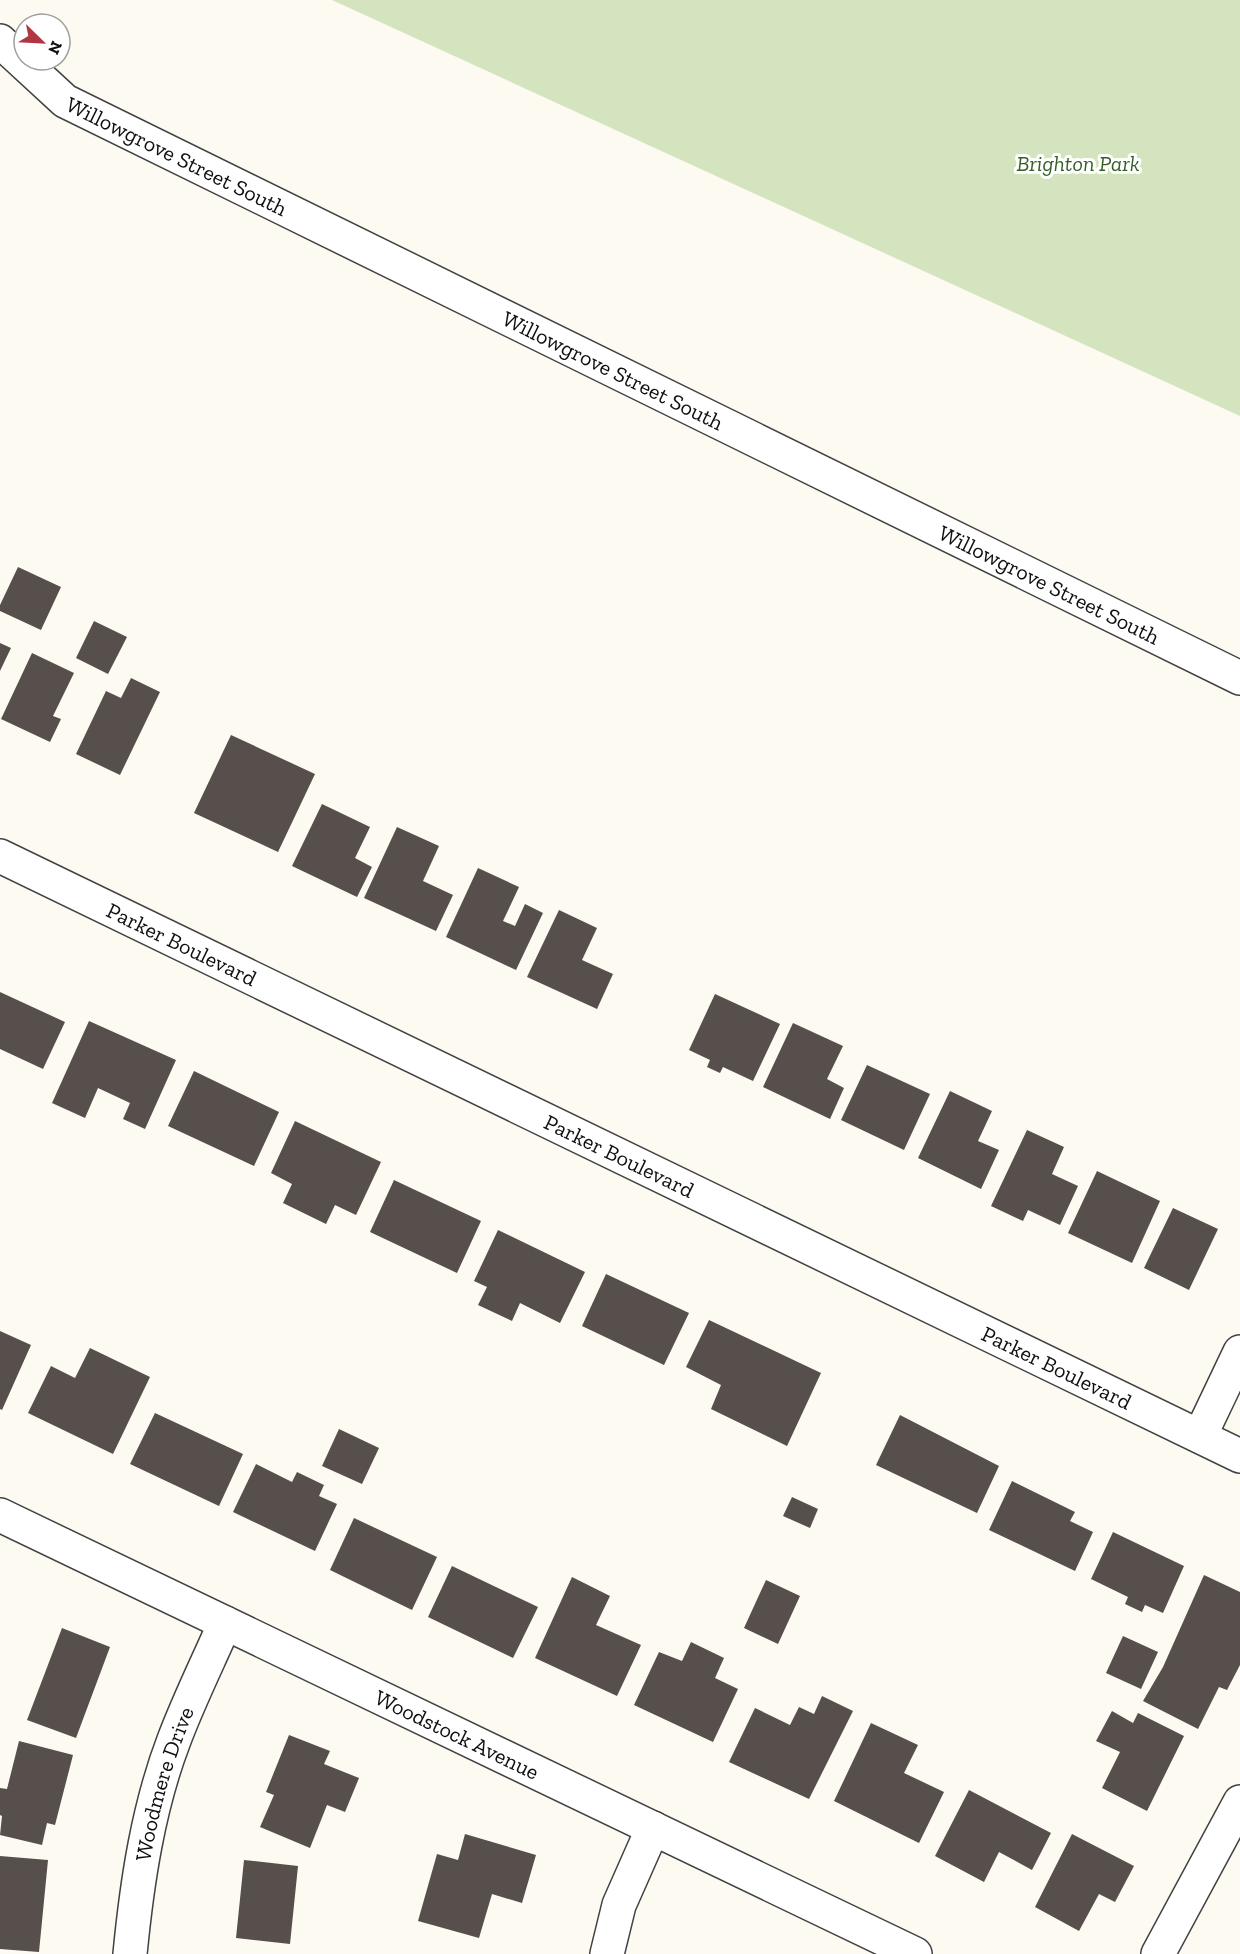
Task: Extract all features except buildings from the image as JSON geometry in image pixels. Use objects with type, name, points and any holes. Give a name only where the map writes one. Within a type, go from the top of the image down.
[{"type":"street","name":"Willowgrove Street South","points":[[0,41],[65,101],[1240,678]]},
{"type":"street","name":"Parker Boulevard","points":[[0,856],[1240,1456]]},
{"type":"street","points":[[1200,1436],[1240,1352]]},
{"type":"street","name":"Woodstock Avenue","points":[[0,1515],[915,1954]]},
{"type":"street","name":"Woodmere Drive","points":[[130,1954],[135,1901],[152,1813],[174,1741],[225,1623]]},
{"type":"street","points":[[1158,1954],[1240,1802]]},
{"type":"street","points":[[607,1954],[619,1905],[653,1828]]},
{"type":"green space","name":"Brighton Park","points":[[332,0],[1240,0],[1240,416]]}]
